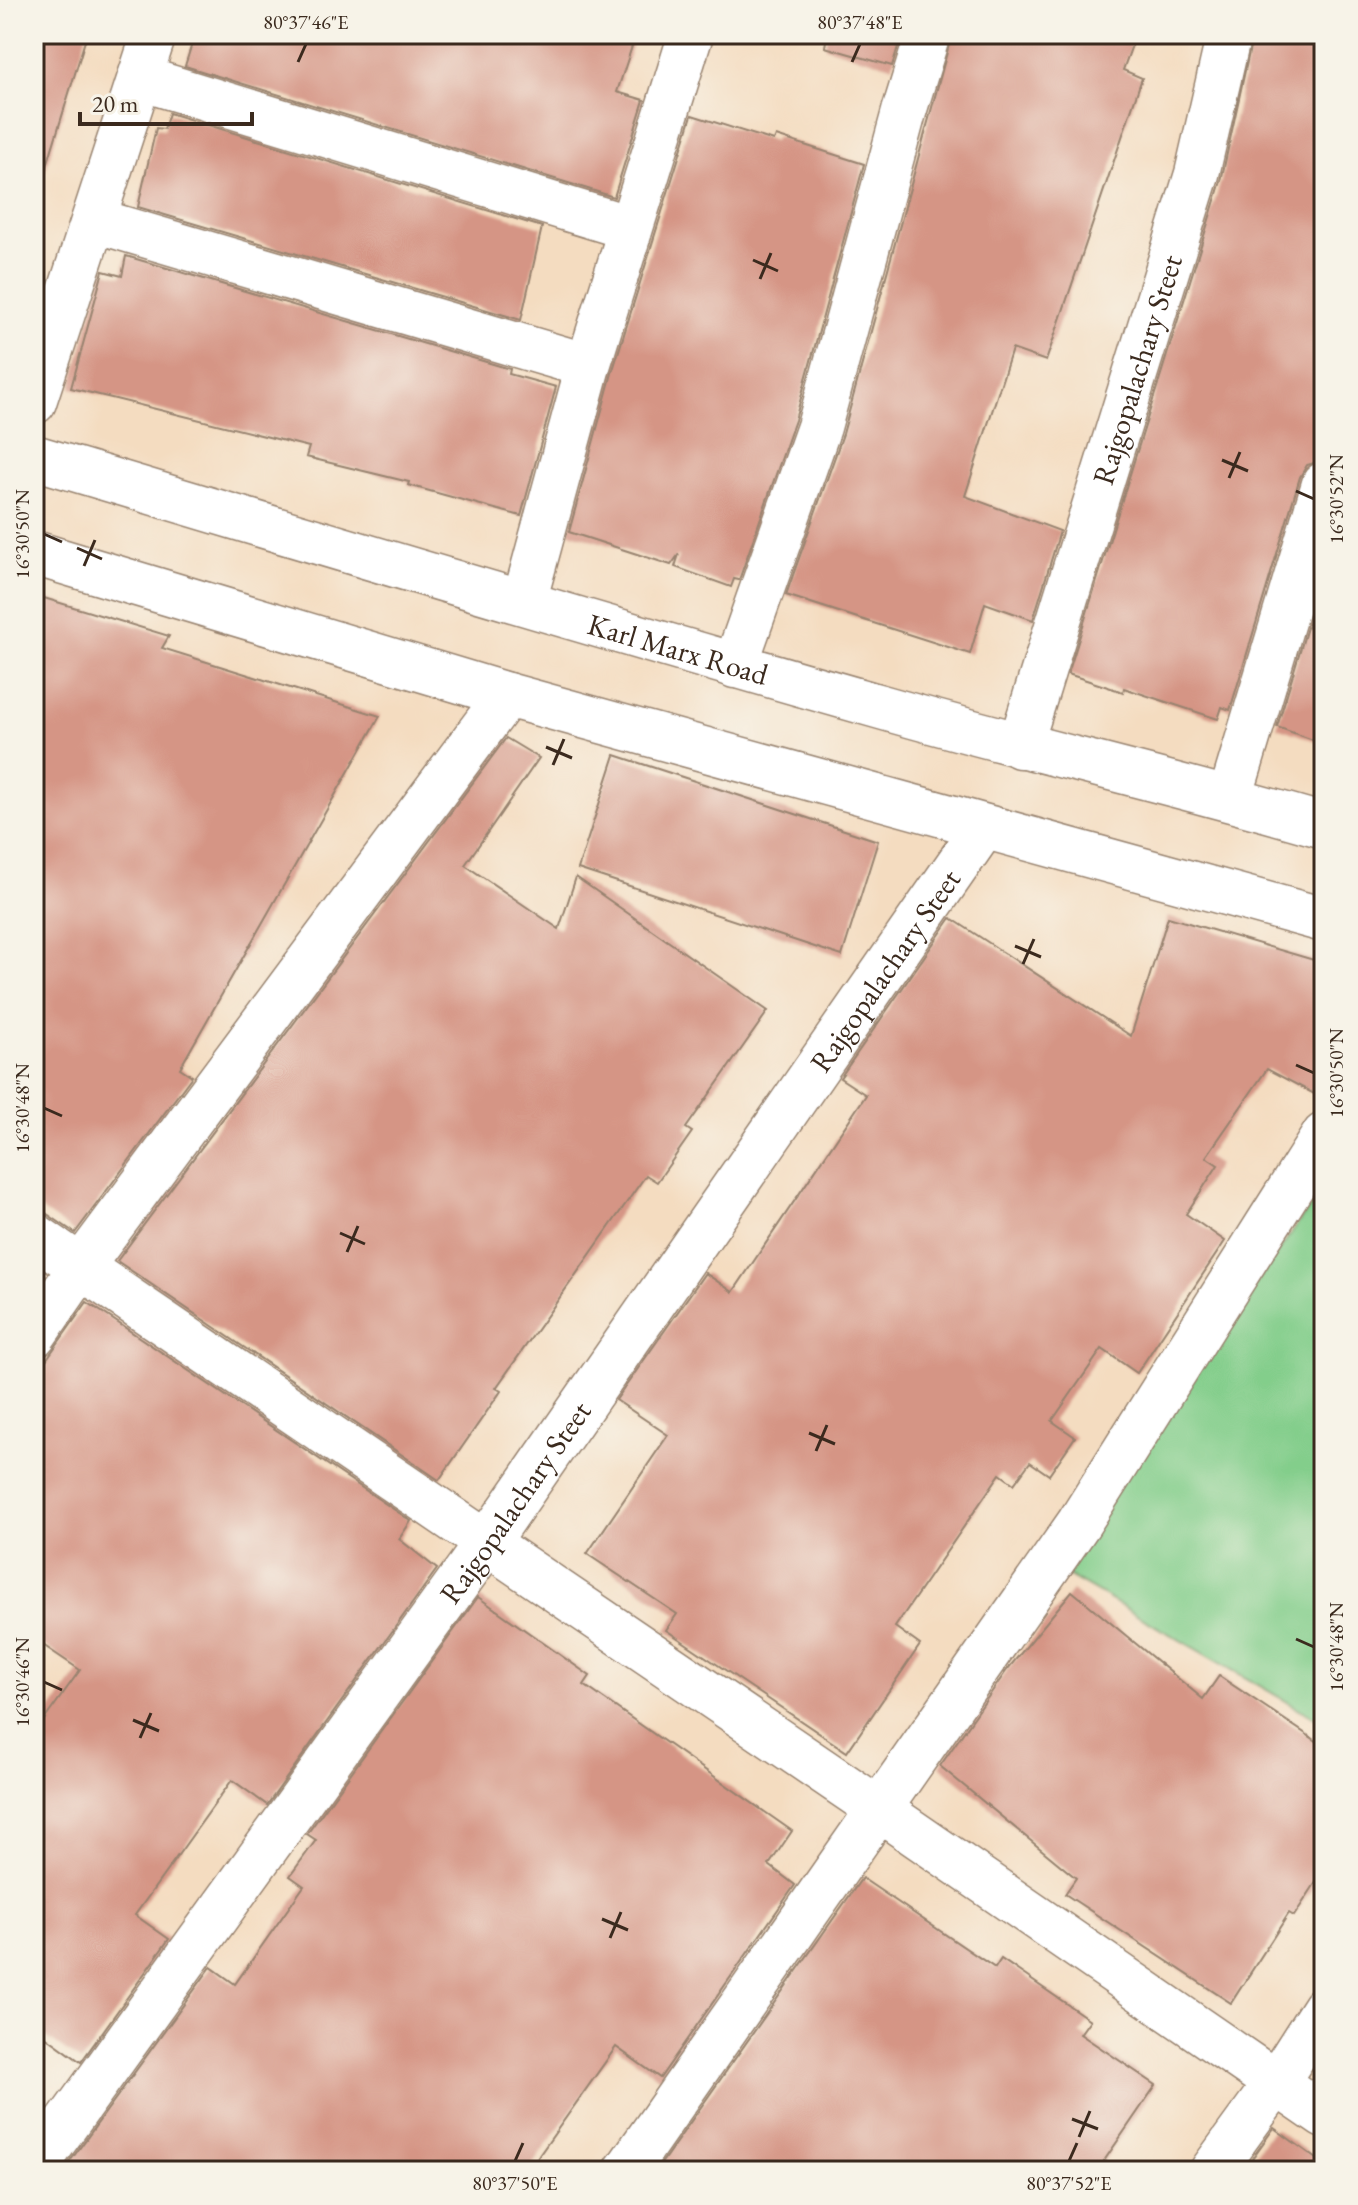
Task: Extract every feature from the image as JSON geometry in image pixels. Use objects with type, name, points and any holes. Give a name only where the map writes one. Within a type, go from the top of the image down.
[{"type":"street","points":[[34,402],[154,34]]},
{"type":"street","points":[[524,602],[588,366],[691,34]]},
{"type":"street","points":[[735,666],[819,427],[928,34]]},
{"type":"street","name":"Rajgopalachary Steet","points":[[1020,746],[1197,174],[1229,34]]},
{"type":"street","points":[[140,78],[630,228]]},
{"type":"street","points":[[94,220],[588,366]]},
{"type":"street","name":"Karl Marx Road","points":[[34,457],[735,666],[1020,746],[1230,798],[1324,826]]},
{"type":"street","points":[[1230,798],[1324,484]]},
{"type":"street","points":[[34,553],[507,695],[1324,920]]},
{"type":"street","points":[[34,1335],[81,1267],[507,695]]},
{"type":"street","name":"Rajgopalachary Steet","points":[[34,2169],[486,1544],[984,827]]},
{"type":"street","points":[[626,2171],[1079,1523],[1324,1135]]},
{"type":"street","points":[[34,1235],[1324,2116]]},
{"type":"street","points":[[1212,2171],[1276,2083],[1324,2008]]},
{"type":"green space","points":[[1324,1186],[1324,1723],[1057,1569]]},
{"type":"building","points":[[34,34],[87,34],[45,172],[34,170]]},
{"type":"building","points":[[195,34],[636,34],[617,92],[644,100],[614,197],[185,66]]},
{"type":"building","points":[[827,34],[902,34],[892,66],[825,47]]},
{"type":"building","points":[[952,34],[1136,34],[1123,70],[1142,78],[1046,361],[1012,349],[965,496],[1060,531],[1033,620],[985,603],[970,654],[786,595],[843,434]]},
{"type":"building","points":[[1253,34],[1324,34],[1324,460],[1307,465],[1300,477],[1230,710],[1222,707],[1218,719],[1124,688],[1123,692],[1068,674],[1221,181]]},
{"type":"building","points":[[169,113],[542,227],[521,320],[138,207],[156,128],[164,129]]},
{"type":"building","points":[[692,115],[774,141],[776,136],[864,164],[795,420],[739,580],[734,579],[731,587],[675,567],[679,554],[671,565],[569,532],[612,373]]},
{"type":"building","points":[[126,256],[510,369],[509,374],[556,387],[521,516],[408,485],[409,482],[306,457],[309,447],[71,388],[103,271],[122,276]]},
{"type":"building","points":[[1324,571],[1324,744],[1277,727]]},
{"type":"building","points":[[34,595],[169,636],[162,648],[380,716],[180,1068],[192,1076],[75,1233],[34,1205]]},
{"type":"building","points":[[506,738],[539,758],[465,865],[559,929],[576,877],[768,1011],[686,1128],[692,1132],[657,1182],[646,1175],[496,1388],[501,1391],[439,1480],[117,1261]]},
{"type":"building","points":[[615,755],[878,841],[842,956],[578,869]]},
{"type":"building","points":[[1168,917],[1324,963],[1324,1099],[1267,1069],[1206,1157],[1218,1165],[1186,1214],[1225,1241],[1137,1373],[1102,1349],[1052,1421],[1075,1437],[1049,1475],[1030,1462],[1014,1484],[1000,1474],[895,1627],[920,1645],[847,1752],[666,1630],[677,1614],[587,1554],[668,1435],[616,1400],[705,1273],[733,1292],[866,1095],[840,1078],[951,918],[1131,1036]]},
{"type":"building","points":[[87,1302],[411,1521],[399,1539],[437,1569],[267,1805],[232,1780],[135,1915],[169,1939],[81,2062],[34,2028],[34,1734],[80,1670],[34,1639],[34,1377]]},
{"type":"building","points":[[1072,1591],[1203,1699],[1219,1676],[1324,1746],[1324,1870],[1294,1916],[1289,1913],[1231,2003],[1065,1894],[1076,1878],[940,1766],[1007,1670]]},
{"type":"building","points":[[478,1597],[590,1676],[584,1685],[792,1831],[769,1865],[795,1885],[660,2078],[616,2047],[528,2171],[63,2171],[211,1967],[235,1984],[304,1886],[290,1876],[316,1840],[307,1834]]},
{"type":"building","points":[[862,1878],[995,1968],[1001,1959],[1090,2020],[1080,2034],[1156,2085],[1097,2171],[656,2171]]},
{"type":"building","points":[[1274,2128],[1324,2164],[1324,2171],[1243,2171]]}]
